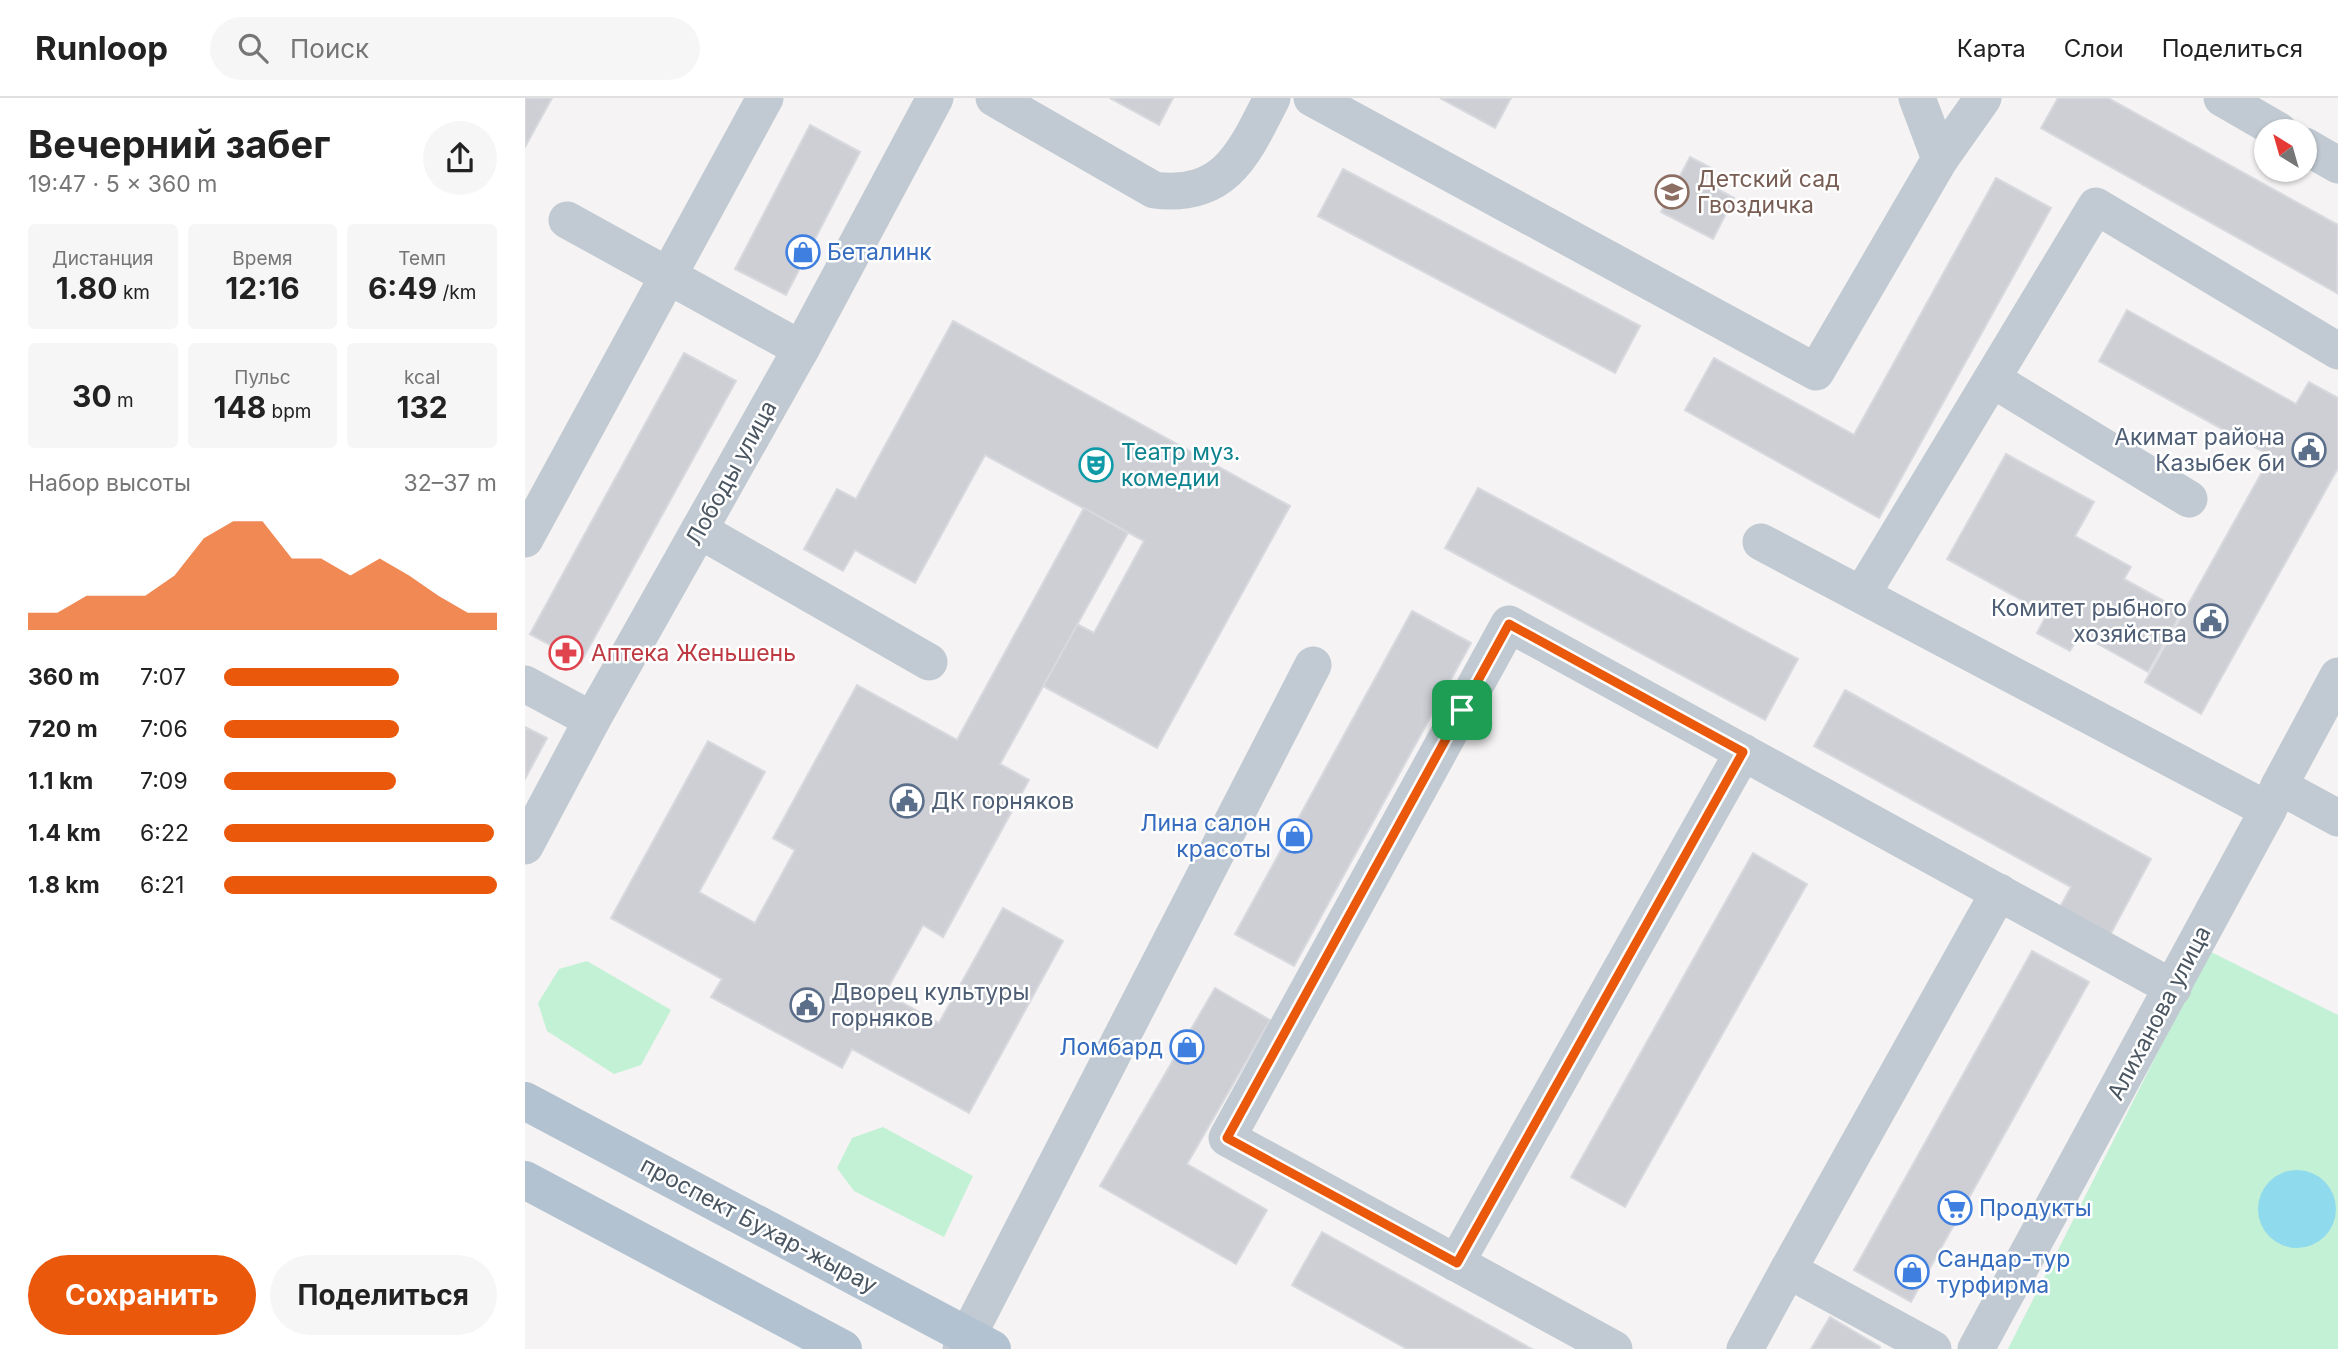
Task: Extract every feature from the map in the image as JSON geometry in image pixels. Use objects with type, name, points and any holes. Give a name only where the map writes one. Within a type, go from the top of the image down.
[{"type":"main road","name":"проспект Бухар-жырау","points":[[525,1101],[974,1345]]},
{"type":"main road","points":[[525,1180],[843,1349]]},
{"type":"street","points":[[530,518],[669,276],[765,98]]},
{"type":"street","name":"Лободы улица","points":[[525,846],[592,720],[801,349],[935,98]]},
{"type":"street","points":[[994,98],[1154,190],[1177,193],[1199,187],[1222,176],[1239,159],[1272,98]]},
{"type":"street","points":[[1312,98],[1816,372],[1940,159],[1983,98]]},
{"type":"street","points":[[1917,98],[1940,159]]},
{"type":"street","points":[[2221,98],[2258,119]]},
{"type":"street","points":[[2317,153],[2338,165]]},
{"type":"street","points":[[1862,594],[2096,206],[2338,351]]},
{"type":"street","points":[[567,220],[801,349]]},
{"type":"street","points":[[1992,379],[2189,499]]},
{"type":"street","points":[[699,530],[929,662]]},
{"type":"street","points":[[1762,541],[1862,594],[2274,798],[2338,818]]},
{"type":"street","points":[[1614,1349],[1227,1138],[1509,624],[2173,988]]},
{"type":"street","points":[[974,1345],[1313,666]]},
{"type":"street","name":"Алиханова улица","points":[[1976,1349],[2173,988],[2338,676]]},
{"type":"street","points":[[525,684],[592,720]]},
{"type":"street","points":[[1457,1263],[1743,752]]},
{"type":"street","points":[[1745,1349],[1999,892]]},
{"type":"street","points":[[1789,1270],[1933,1349]]},
{"type":"green space","points":[[2209,951],[2338,1015],[2338,1349],[2008,1349]]},
{"type":"green space","points":[[587,961],[671,1010],[641,1065],[614,1074],[547,1031],[538,1003],[559,969]]},
{"type":"green space","points":[[883,1127],[973,1176],[944,1237],[854,1191],[837,1168],[852,1138]]},
{"type":"water","points":[[2297,1170],[2312,1173],[2324,1182],[2333,1194],[2336,1209],[2333,1224],[2324,1236],[2312,1245],[2297,1248],[2282,1245],[2270,1236],[2261,1224],[2258,1209],[2261,1194],[2270,1182],[2282,1173]]},
{"type":"building","points":[[525,98],[552,98],[525,147]]},
{"type":"building","points":[[1110,98],[1173,98],[1159,125]]},
{"type":"building","points":[[1440,98],[1511,98],[1495,128]]},
{"type":"building","points":[[2058,98],[2108,98],[2254,179],[2254,182],[2260,182],[2338,225],[2337,293],[2041,128]]},
{"type":"building","points":[[810,125],[860,152],[786,295],[735,269]]},
{"type":"building","points":[[1690,157],[1711,168],[1704,182],[1734,198],[1713,239],[1661,212]]},
{"type":"building","points":[[1343,169],[1640,326],[1615,373],[1318,216]]},
{"type":"building","points":[[1996,178],[2051,208],[1879,518],[1685,410],[1714,358],[1854,435]]},
{"type":"building","points":[[2127,310],[2296,404],[2309,382],[2338,398],[2338,468],[2201,714],[2145,682],[2271,456],[2099,361]]},
{"type":"building","points":[[953,321],[1290,506],[1157,748],[1043,686],[1077,624],[1094,633],[1144,541],[985,455],[915,583],[855,550],[843,571],[804,549],[837,489],[856,499]]},
{"type":"building","points":[[684,353],[736,381],[581,662],[530,634]]},
{"type":"building","points":[[2006,454],[2094,502],[2075,536],[2131,567],[2124,579],[2182,611],[2148,672],[2080,634],[2070,651],[2037,633],[2047,614],[1947,559]]},
{"type":"building","points":[[1478,488],[1798,659],[1765,720],[1445,548]]},
{"type":"building","points":[[1084,508],[1128,533],[1000,764],[1029,780],[943,937],[923,925],[885,993],[939,1023],[1003,908],[1063,941],[969,1113],[852,1049],[842,1068],[711,997],[722,979],[611,918],[708,741],[765,772],[699,892],[755,923],[795,850],[773,838],[857,685],[957,740]]},
{"type":"building","points":[[1412,611],[1471,643],[1294,966],[1235,934]]},
{"type":"building","points":[[1845,690],[2151,859],[2109,937],[2059,909],[2071,887],[1814,746]]},
{"type":"building","points":[[525,727],[547,738],[525,779]]},
{"type":"building","points":[[1753,853],[1807,884],[1625,1207],[1571,1177]]},
{"type":"building","points":[[2032,951],[2089,982],[1911,1302],[1854,1270]]},
{"type":"building","points":[[1215,988],[1270,1020],[1187,1164],[1267,1210],[1236,1264],[1100,1186]]},
{"type":"building","points":[[1322,1232],[1532,1349],[1407,1349],[1292,1285]]},
{"type":"building","points":[[1830,1317],[1880,1347],[1879,1349],[1811,1349]]},
{"type":"place","name":"Детский сад Гвоздичка","points":[[1672,192]]},
{"type":"place","name":"Беталинк","points":[[803,252]]},
{"type":"place","name":"Акимат района Казыбек би","points":[[2309,450]]},
{"type":"place","name":"Театр муз. комедии","points":[[1096,465]]},
{"type":"place","name":"Комитет рыбного хозяйства","points":[[2211,621]]},
{"type":"place","name":"Аптека Женьшень","points":[[566,653]]},
{"type":"place","name":"ДК горняков","points":[[907,801]]},
{"type":"place","name":"Лина салон красоты","points":[[1295,836]]},
{"type":"place","name":"Дворец культуры горняков","points":[[807,1005]]},
{"type":"place","name":"Ломбард","points":[[1187,1047]]},
{"type":"place","name":"Продукты","points":[[1955,1208]]},
{"type":"place","name":"Сандар-тур турфирма","points":[[1912,1272]]},
{"type":"route","points":[[1509,624],[1743,752],[1457,1263],[1227,1138],[1462,710],[1509,624]]}]
